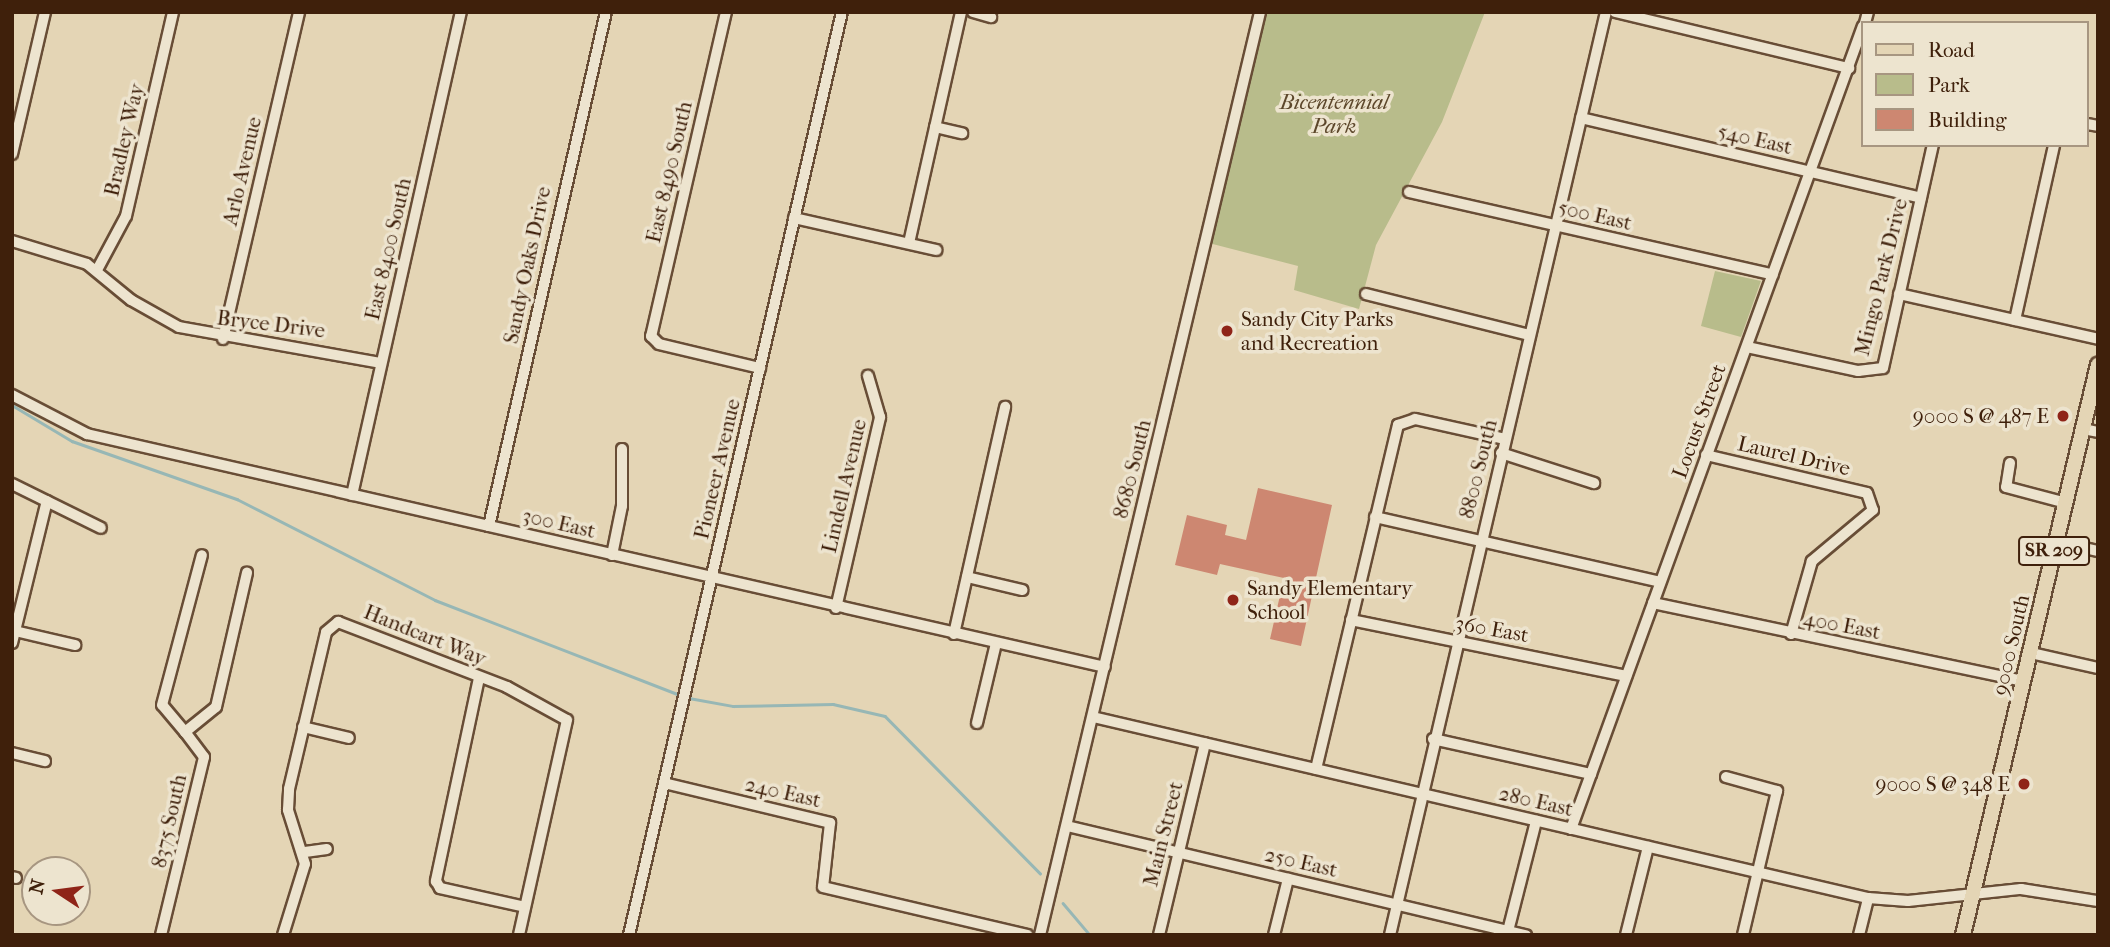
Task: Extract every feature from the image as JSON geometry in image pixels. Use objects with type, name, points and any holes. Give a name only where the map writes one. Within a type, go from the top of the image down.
[{"type":"main road","name":"9000 South","points":[[1963,935],[2066,503],[2090,430],[2098,365]]},
{"type":"street","points":[[12,154],[45,12]]},
{"type":"street","name":"Bradley Way","points":[[97,270],[128,208],[173,12]]},
{"type":"street","name":"Arlo Avenue","points":[[223,339],[299,12]]},
{"type":"street","name":"East 8400 South","points":[[352,495],[461,12]]},
{"type":"street","name":"Sandy Oaks Drive","points":[[489,526],[606,12]]},
{"type":"street","name":"East 8490 South","points":[[726,12],[653,341],[760,368]]},
{"type":"street","name":"Pioneer Avenue","points":[[629,935],[842,12]]},
{"type":"street","points":[[909,243],[961,12]]},
{"type":"street","points":[[972,12],[990,17]]},
{"type":"street","name":"8680 South","points":[[1040,935],[1260,12]]},
{"type":"street","name":"8800 South","points":[[1390,935],[1433,739],[1606,12]]},
{"type":"street","points":[[1615,12],[1849,68]]},
{"type":"street","name":"Locust Street","points":[[1571,829],[1862,31]]},
{"type":"street","name":"540 East","points":[[1581,118],[1921,198]]},
{"type":"street","points":[[935,127],[962,133]]},
{"type":"street","name":"Mingo Park Drive","points":[[1747,346],[1875,371],[1883,368],[1933,147]]},
{"type":"street","points":[[2015,320],[2054,147]]},
{"type":"street","name":"500 East","points":[[1409,192],[1773,275]]},
{"type":"street","points":[[794,218],[936,250]]},
{"type":"street","name":"Bryce Drive","points":[[12,241],[97,270],[155,316],[223,339],[317,348],[382,363]]},
{"type":"street","points":[[1366,294],[1530,335]]},
{"type":"street","points":[[1899,294],[2098,339]]},
{"type":"street","name":"Lindell Avenue","points":[[836,608],[880,416],[868,376]]},
{"type":"street","name":"300 East","points":[[12,395],[87,434],[836,608],[1105,667]]},
{"type":"street","points":[[954,634],[1005,407]]},
{"type":"street","points":[[1316,769],[1375,517],[1402,421],[1505,439]]},
{"type":"street","points":[[612,555],[622,506],[622,449]]},
{"type":"street","points":[[1501,453],[1594,483]]},
{"type":"street","name":"Laurel Drive","points":[[1706,455],[1867,493],[1873,510],[1812,561],[1791,634]]},
{"type":"street","points":[[2010,463],[2006,487],[2066,503]]},
{"type":"street","points":[[12,484],[101,528]]},
{"type":"street","points":[[12,643],[47,501]]},
{"type":"street","points":[[1375,517],[1660,582]]},
{"type":"street","points":[[2057,541],[2098,551]]},
{"type":"street","points":[[202,555],[162,705],[185,732],[216,707],[247,573]]},
{"type":"street","points":[[967,577],[1022,590]]},
{"type":"street","name":"400 East","points":[[1653,603],[2024,681]]},
{"type":"street","name":"360 East","points":[[1351,620],[1457,639],[1626,676]]},
{"type":"street","name":"Handcart Way","points":[[305,852],[287,800],[303,727],[332,622],[350,624],[479,678],[567,720],[526,907]]},
{"type":"street","points":[[15,631],[75,645]]},
{"type":"street","points":[[977,723],[996,643]]},
{"type":"street","points":[[2031,653],[2098,668]]},
{"type":"street","points":[[479,678],[436,881],[440,888],[526,907],[519,935]]},
{"type":"street","name":"280 East","points":[[1093,717],[1868,898],[1973,894]]},
{"type":"street","points":[[303,727],[349,738]]},
{"type":"street","name":"8375 South","points":[[161,935],[204,757],[185,732]]},
{"type":"street","points":[[1433,739],[1591,774]]},
{"type":"street","name":"Main Street","points":[[1158,935],[1205,743]]},
{"type":"street","points":[[12,753],[45,761]]},
{"type":"street","points":[[1726,777],[1777,791],[1743,935]]},
{"type":"street","name":"240 East","points":[[664,783],[830,823],[823,887],[1027,935]]},
{"type":"street","points":[[1508,933],[1536,821]]},
{"type":"street","name":"250 East","points":[[1067,825],[1508,933],[1526,935]]},
{"type":"street","points":[[1626,935],[1648,847]]},
{"type":"street","points":[[283,935],[305,852],[327,849]]},
{"type":"street","points":[[1275,935],[1288,878]]},
{"type":"street","points":[[1973,894],[2021,889],[2098,901]]},
{"type":"street","points":[[1859,935],[1868,898]]},
{"type":"green space","name":"Bicentennial Park","points":[[1255,12],[1485,12],[1442,122],[1376,245],[1359,309],[1294,290],[1298,266],[1201,241]]},
{"type":"green space","points":[[1715,271],[1761,281],[1741,337],[1701,326]]},
{"type":"building","name":"Sandy Elementary School","points":[[1258,488],[1332,505],[1301,646],[1270,639],[1284,578],[1220,564],[1217,575],[1175,565],[1187,515],[1227,525],[1225,535],[1246,540]]},
{"type":"waterway","points":[[12,405],[72,441],[237,499],[435,600],[682,696]]},
{"type":"waterway","points":[[689,698],[733,706],[833,704],[885,716],[1040,873]]},
{"type":"waterway","points":[[1063,903],[1090,935]]},
{"type":"place","name":"Sandy City Parks and Recreation","points":[[1227,331]]},
{"type":"place","name":"9000 S @ 487 E","points":[[2063,416]]},
{"type":"place","name":"Sandy Elementary School","points":[[1233,600]]},
{"type":"place","name":"9000 S @ 348 E","points":[[2024,784]]}]
